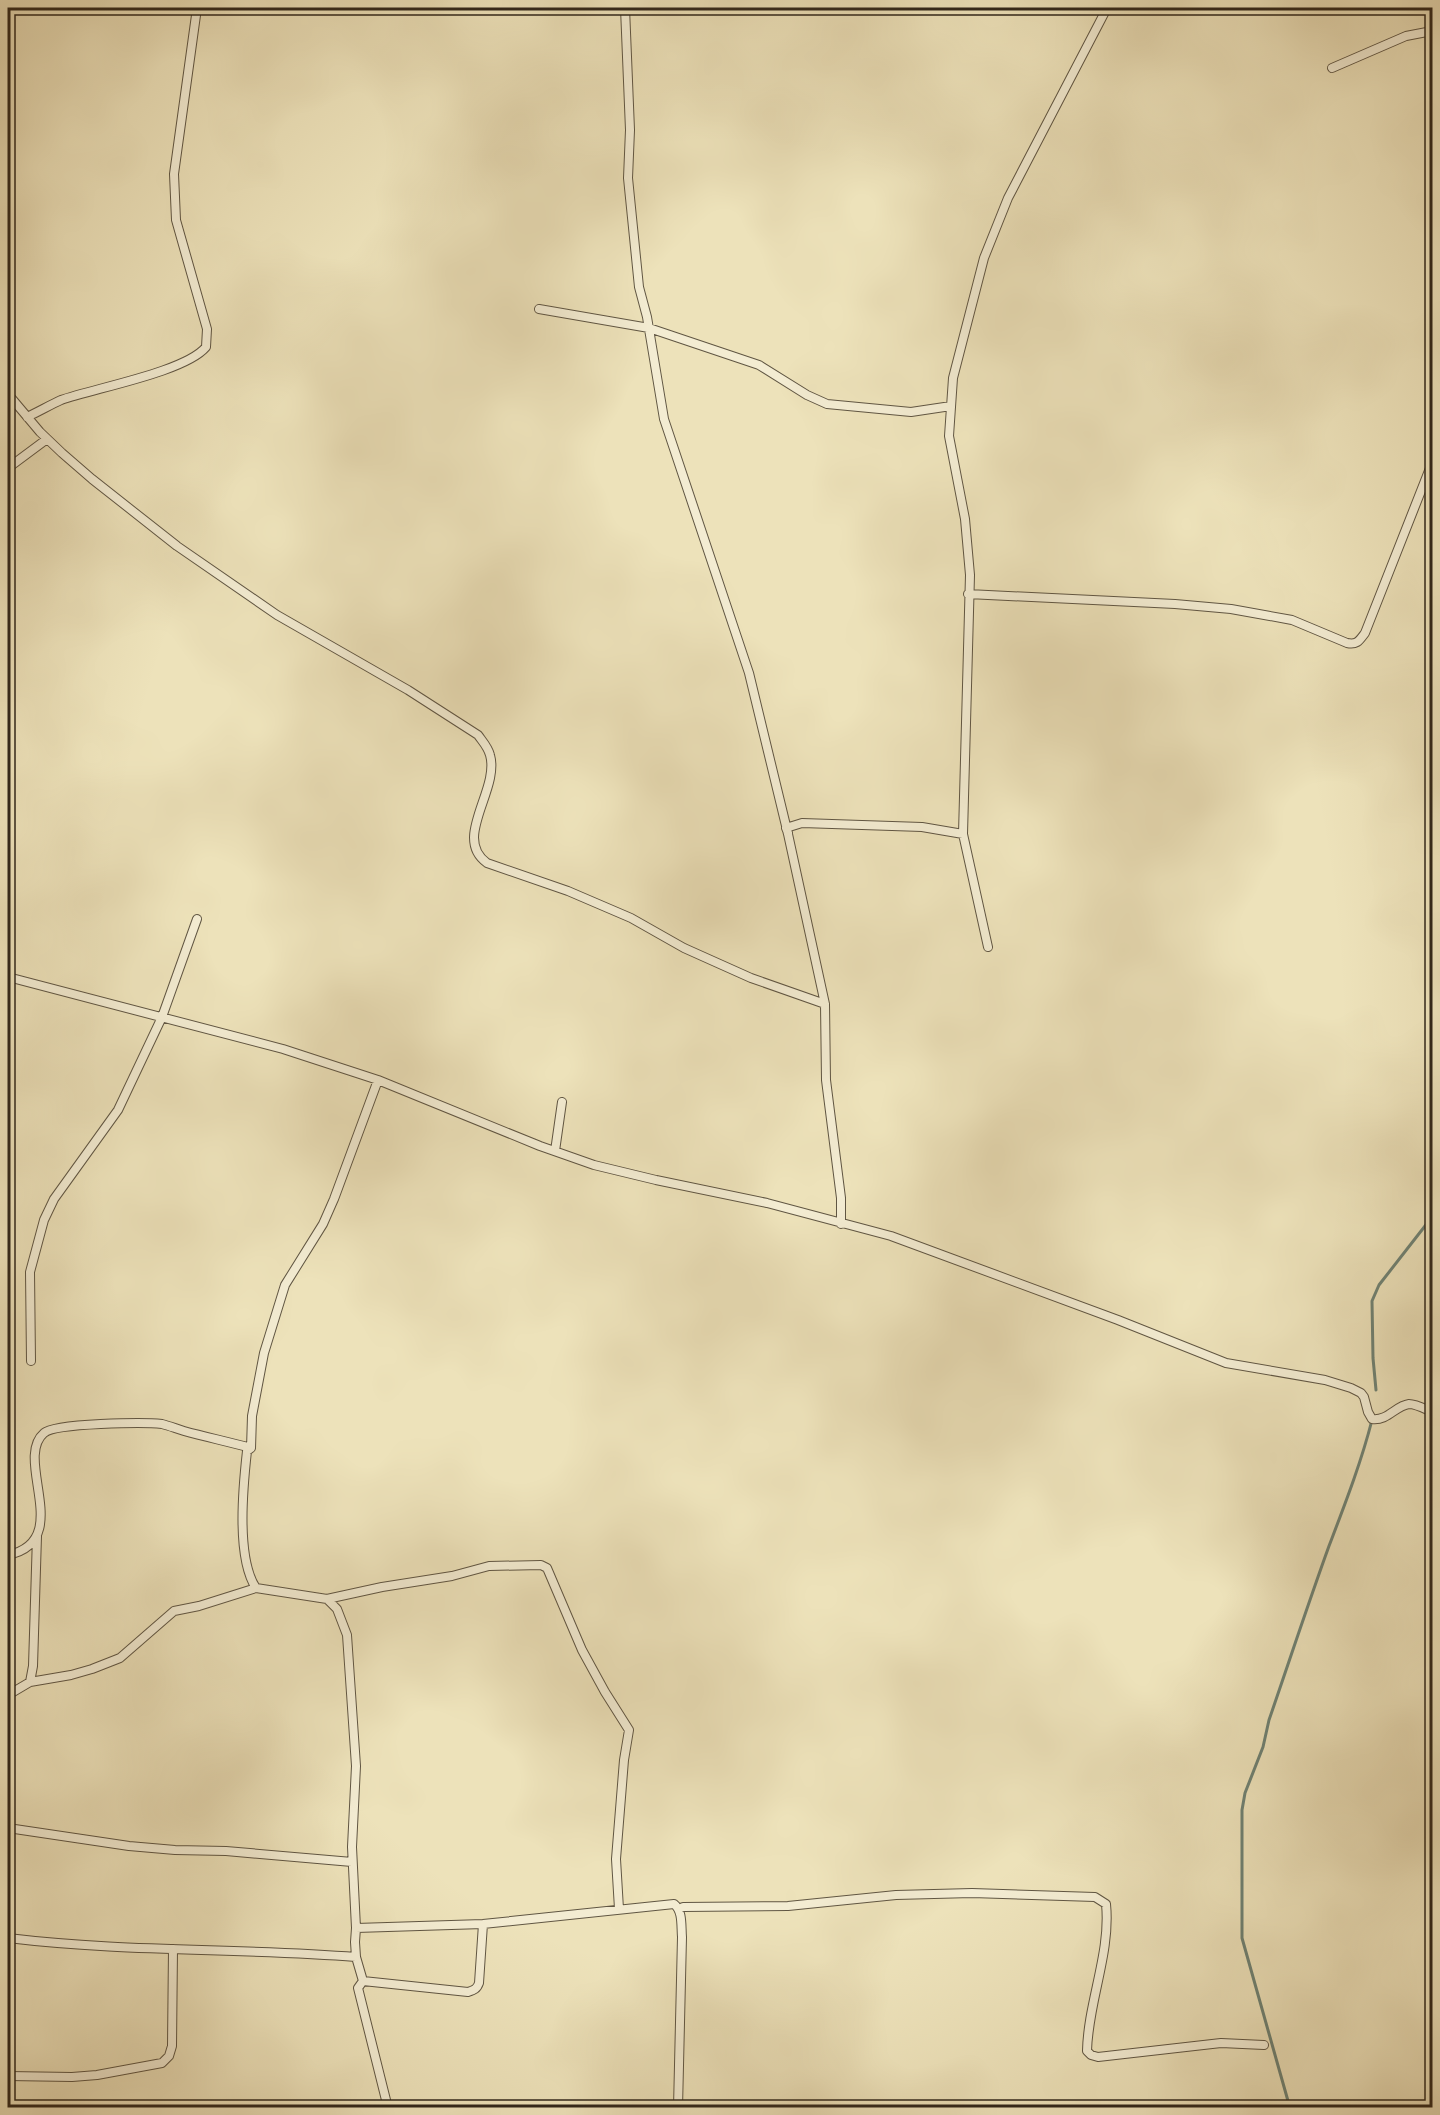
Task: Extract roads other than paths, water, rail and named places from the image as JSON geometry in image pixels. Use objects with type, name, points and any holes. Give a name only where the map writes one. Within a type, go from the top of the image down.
[{"type":"street","points":[[27,417],[60,401],[193,358],[206,347],[207,329],[176,220],[174,195],[176,163],[197,8]]},
{"type":"street","points":[[625,8],[630,129],[628,178],[639,287],[649,328],[664,419],[749,673],[788,834],[825,1004],[826,1080],[841,1198],[841,1224]]},
{"type":"street","points":[[988,947],[963,834],[968,707],[969,556],[965,519],[950,436],[953,378],[984,258],[1008,198],[1107,8]]},
{"type":"street","points":[[1332,68],[1406,36],[1432,31]]},
{"type":"street","points":[[539,309],[649,328],[759,365],[807,395],[827,404],[911,412],[951,406]]},
{"type":"street","points":[[8,394],[47,439],[92,479],[177,546],[277,615],[408,690],[478,735],[486,746],[492,766],[490,781],[473,839],[475,852],[480,858],[487,863],[568,891],[631,918],[684,948],[751,978],[825,1004]]},
{"type":"street","points":[[8,468],[47,439]]},
{"type":"street","points":[[968,594],[1176,604],[1231,609],[1292,620],[1354,644],[1359,642],[1365,633],[1432,463]]},
{"type":"street","points":[[788,834],[786,828],[802,822],[922,827],[963,834]]},
{"type":"street","points":[[32,1361],[30,1272],[44,1220],[54,1199],[118,1110],[162,1017],[197,919]]},
{"type":"street","points":[[8,977],[283,1049],[378,1080],[594,1165],[767,1203],[891,1236],[1118,1320],[1226,1364],[1325,1380],[1351,1388],[1364,1397],[1372,1419],[1382,1419],[1407,1404],[1432,1412]]},
{"type":"street","points":[[256,1588],[249,1574],[243,1530],[243,1485],[247,1451],[251,1448],[252,1416],[264,1353],[285,1285],[323,1224],[378,1080]]},
{"type":"street","points":[[555,1151],[562,1102]]},
{"type":"street","points":[[30,1682],[33,1666],[37,1534],[40,1516],[36,1447],[42,1434],[52,1428],[69,1426],[160,1424],[251,1448]]},
{"type":"street","points":[[8,1555],[26,1549],[37,1534]]},
{"type":"street","points":[[8,1695],[30,1682],[71,1675],[108,1664],[130,1651],[174,1611],[199,1606],[256,1588],[327,1599],[402,1583],[452,1576],[489,1566],[541,1565],[547,1568],[582,1650],[629,1730],[624,1760],[616,1859],[619,1909]]},
{"type":"street","points":[[327,1599],[340,1615],[347,1635],[350,1654],[356,1766],[352,1862],[356,1957],[363,1981]]},
{"type":"street","points":[[8,1828],[129,1846],[226,1851],[352,1862]]},
{"type":"street","points":[[679,1909],[683,1907],[788,1906],[896,1895],[972,1893],[1095,1897],[1106,1904],[1107,1917],[1087,2036],[1087,2051],[1091,2055],[1098,2057],[1221,2043],[1264,2046]]},
{"type":"street","points":[[356,1928],[483,1924],[674,1904],[679,1909],[682,1953],[678,2108]]},
{"type":"street","points":[[363,1981],[468,1992],[473,1990],[479,1983],[483,1924]]},
{"type":"street","points":[[8,1938],[44,1942],[232,1952],[282,1951],[356,1957]]},
{"type":"street","points":[[8,2076],[97,2075],[162,2063],[166,2060],[172,2046],[173,1949]]},
{"type":"street","points":[[363,1981],[358,1988],[388,2108]]},
{"type":"waterway","points":[[1376,1390],[1372,1301],[1379,1285],[1432,1217]]},
{"type":"waterway","points":[[1290,2108],[1242,1938],[1242,1810],[1245,1793],[1263,1747],[1269,1720],[1358,1468],[1372,1420]]}]
